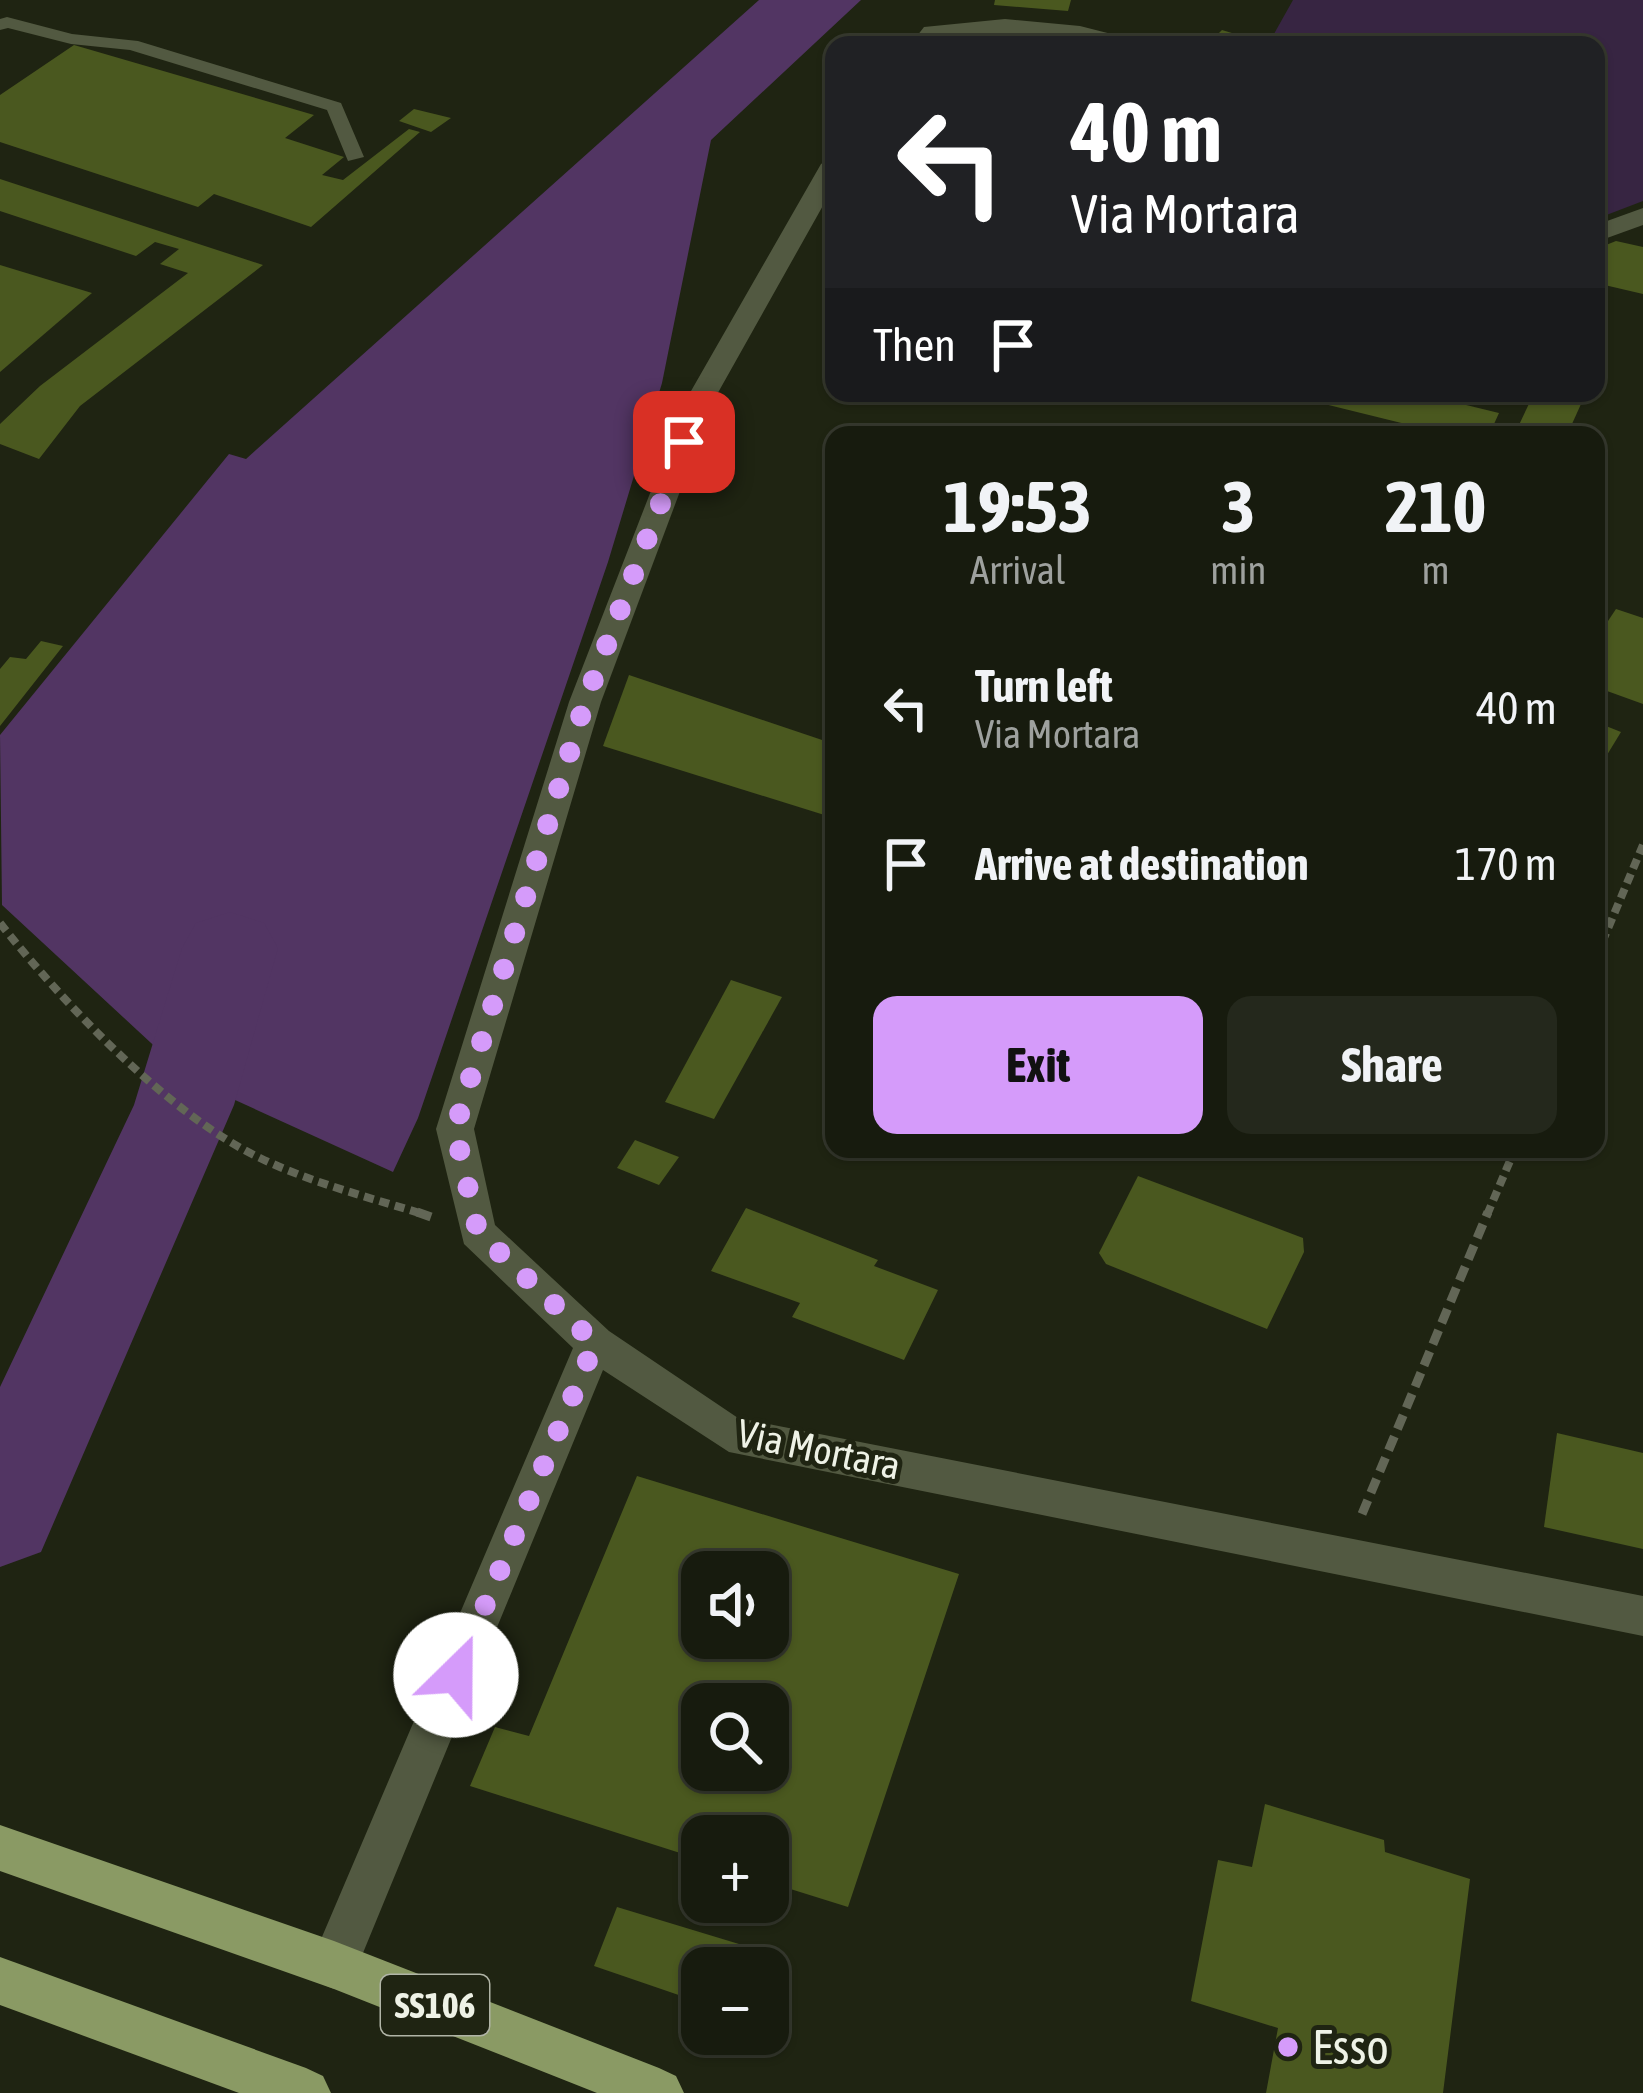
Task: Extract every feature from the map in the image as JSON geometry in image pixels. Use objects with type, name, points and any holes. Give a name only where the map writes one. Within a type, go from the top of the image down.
[{"type":"highway","name":"SS106","points":[[0,1848],[334,1965],[658,2093]]},
{"type":"highway","points":[[0,1981],[306,2093]]},
{"type":"street","points":[[934,36],[970,26],[1102,36]]},
{"type":"street","points":[[478,1232],[455,1129],[585,702],[701,398],[825,180]]},
{"type":"street","points":[[1605,231],[1643,216]]},
{"type":"street","name":"Via Mortara","points":[[478,1232],[595,1343],[729,1434],[1643,1616]]},
{"type":"street","points":[[334,1965],[595,1343]]},
{"type":"lane","points":[[0,25],[7,22],[71,39],[132,45],[335,107],[355,157]]},
{"type":"path","points":[[1605,935],[1643,844]]},
{"type":"path","points":[[0,923],[23,955],[112,1040],[184,1105],[252,1155],[478,1232]]},
{"type":"path","points":[[1345,1554],[1511,1158]]},
{"type":"shaded area","points":[[759,0],[861,0],[711,140],[662,383],[608,562],[418,1118],[393,1172],[191,1080],[2,905],[0,735],[229,454],[246,459]]},
{"type":"shaded area","points":[[1293,0],[1643,0],[1643,201],[1605,216],[1605,36],[1273,36]]},
{"type":"building","points":[[995,0],[1071,0],[1068,11],[994,5]]},
{"type":"building","points":[[74,45],[314,115],[285,138],[344,157],[322,175],[343,180],[409,129],[420,132],[311,227],[214,194],[198,207],[0,142],[0,95]]},
{"type":"building","points":[[414,109],[451,118],[431,132],[399,121]]},
{"type":"building","points":[[0,179],[263,265],[80,406],[39,459],[0,444],[0,424],[40,386],[188,273],[160,264],[179,249],[155,242],[136,256],[0,211]]},
{"type":"building","points":[[1616,241],[1643,247],[1643,294],[1605,285],[1605,245]]},
{"type":"building","points":[[0,265],[92,293],[0,372]]},
{"type":"building","points":[[1316,402],[1454,402],[1499,413],[1493,426],[1414,426]]},
{"type":"building","points":[[1530,402],[1582,402],[1571,426],[1519,425]]},
{"type":"building","points":[[1616,609],[1643,618],[1643,704],[1605,690],[1605,626]]},
{"type":"building","points":[[41,641],[63,646],[0,726],[0,669],[10,657],[26,659]]},
{"type":"building","points":[[629,675],[825,741],[825,815],[603,746]]},
{"type":"building","points":[[1605,726],[1621,732],[1605,758]]},
{"type":"building","points":[[731,980],[782,997],[714,1119],[665,1102]]},
{"type":"building","points":[[635,1140],[679,1157],[659,1185],[617,1168]]},
{"type":"building","points":[[1138,1176],[1303,1238],[1304,1252],[1267,1329],[1106,1264],[1099,1253]]},
{"type":"building","points":[[746,1208],[878,1260],[874,1266],[938,1290],[904,1360],[792,1317],[800,1303],[711,1271]]},
{"type":"building","points":[[1557,1433],[1643,1453],[1643,1549],[1544,1527]]},
{"type":"building","points":[[637,1476],[959,1574],[848,1907],[789,1889],[789,1815],[681,1815],[681,1853],[470,1786],[495,1727],[529,1736]]},
{"type":"building","points":[[1265,1804],[1384,1840],[1385,1852],[1470,1879],[1443,2093],[1266,2093],[1278,2028],[1191,2001],[1218,1860],[1252,1867]]},
{"type":"building","points":[[617,1907],[739,1944],[681,1947],[681,1996],[594,1966]]},
{"type":"waterway","points":[[0,1515],[113,1254],[184,1105],[230,948]]},
{"type":"place","name":"Esso","points":[[1288,2047]]},
{"type":"route","points":[[456,1675],[595,1343],[478,1232],[455,1129],[585,702],[684,442]]}]
